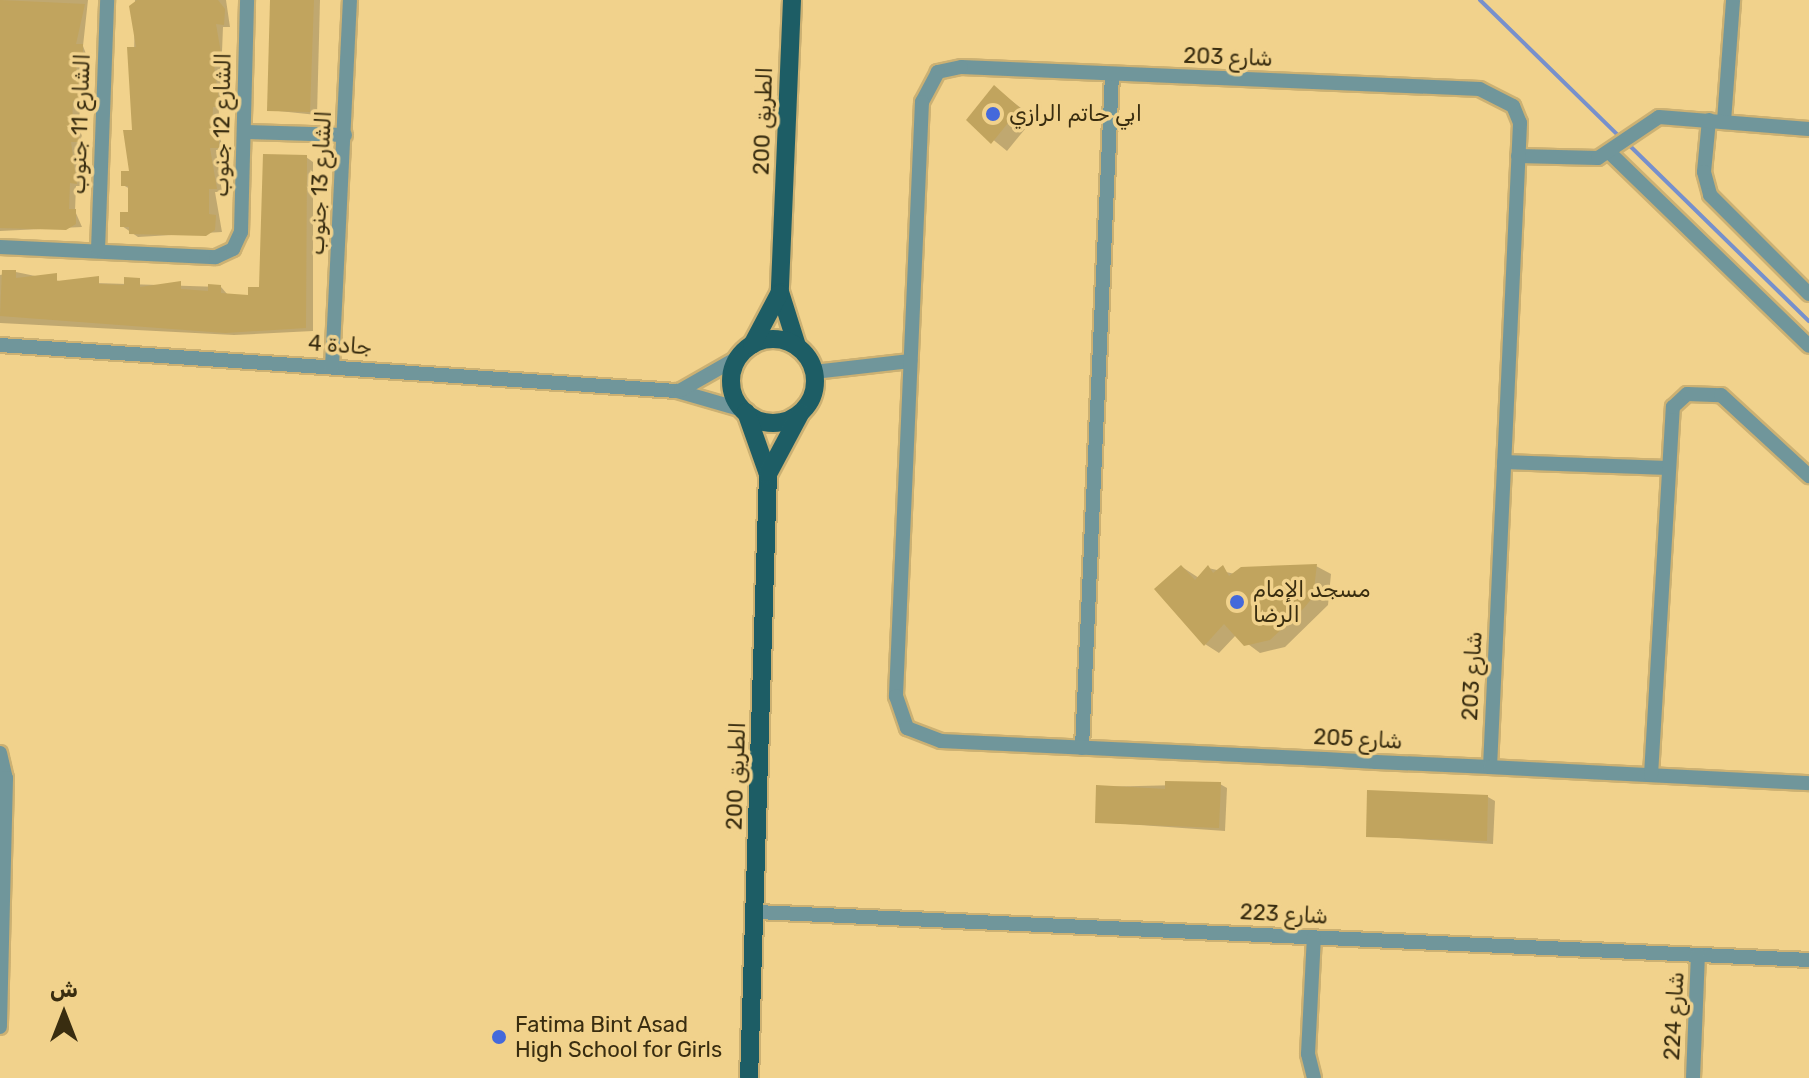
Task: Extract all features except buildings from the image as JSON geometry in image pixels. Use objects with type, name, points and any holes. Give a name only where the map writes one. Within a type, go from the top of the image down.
[{"type":"main road","name":"الطريق 200","points":[[792,0],[780,292],[797,346]]},
{"type":"main road","name":"الطريق 200","points":[[745,351],[780,292]]},
{"type":"main road","points":[[779,339],[797,346],[814,372],[803,410],[772,422],[745,411],[732,384],[745,351],[779,339]]},
{"type":"main road","name":"الطريق 200","points":[[768,474],[803,410]]},
{"type":"main road","name":"الطريق 200","points":[[745,411],[768,474],[757,912],[749,1078]]},
{"type":"street","name":"الشارع 11 جنوب","points":[[98,250],[107,0]]},
{"type":"street","name":"الشارع 12 جنوب","points":[[98,250],[216,257],[233,249],[241,232],[246,132],[247,0]]},
{"type":"street","name":"الشارع 13 جنوب","points":[[332,367],[350,0]]},
{"type":"street","points":[[1733,0],[1716,120],[1704,172],[1710,195],[1809,294]]},
{"type":"street","name":"شارع 203","points":[[907,728],[896,696],[910,361],[929,81],[961,67],[1487,90],[1518,114],[1490,767]]},
{"type":"street","points":[[1082,748],[1112,74]]},
{"type":"street","points":[[1518,156],[1613,150],[1638,129],[1659,117],[1809,129]]},
{"type":"street","points":[[246,132],[345,135]]},
{"type":"street","points":[[1613,150],[1809,346]]},
{"type":"street","points":[[0,247],[98,250]]},
{"type":"street","name":"جادة 4","points":[[0,345],[677,391],[745,411]]},
{"type":"street","points":[[677,391],[745,351]]},
{"type":"street","points":[[814,372],[910,361]]},
{"type":"street","points":[[1651,775],[1668,468],[1676,403],[1712,393],[1729,400],[1809,476]]},
{"type":"street","points":[[1504,462],[1668,468]]},
{"type":"street","name":"شارع 205","points":[[907,728],[941,741],[1809,783]]},
{"type":"street","points":[[0,753],[6,793],[0,1027]]},
{"type":"street","name":"شارع 223","points":[[757,912],[1809,960]]},
{"type":"street","points":[[1314,937],[1308,1059],[1314,1078]]},
{"type":"street","name":"شارع 224","points":[[1693,1078],[1698,955]]},
{"type":"waterway","points":[[1480,0],[1621,138]]},
{"type":"waterway","points":[[1628,144],[1809,321]]},
{"type":"place","name":"ابي حاتم الرازي","points":[[993,114]]},
{"type":"place","name":"مسجد الإمام الرضا","points":[[1237,602]]},
{"type":"place","name":"Fatima Bint Asad High School for Girls","points":[[499,1037]]}]
